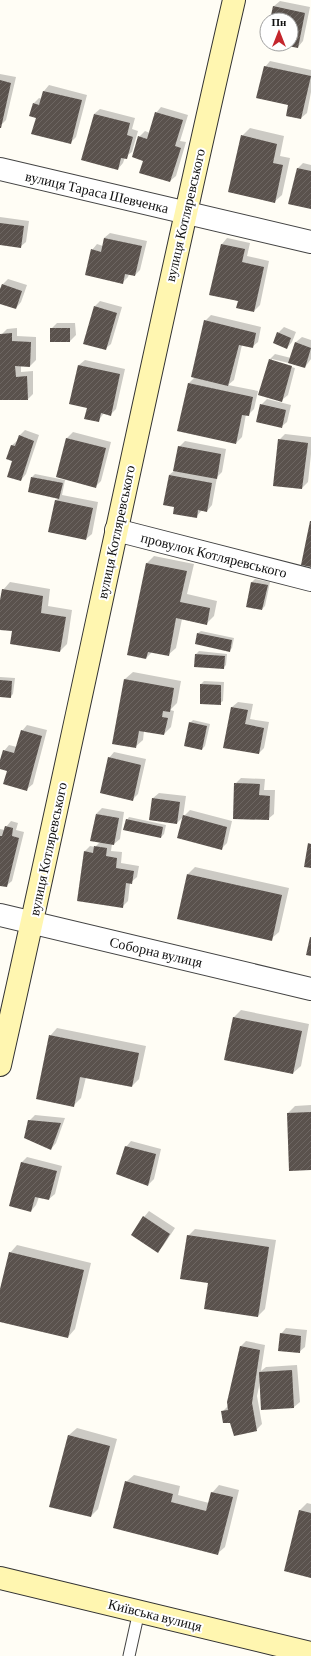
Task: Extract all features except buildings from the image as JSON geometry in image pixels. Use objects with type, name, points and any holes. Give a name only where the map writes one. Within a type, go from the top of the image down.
[{"type":"main road","name":"вулиця Котляревського","points":[[0,1064],[185,213],[234,0]]},
{"type":"main road","name":"Київська вулиця","points":[[0,1578],[311,1653]]},
{"type":"street","name":"вулиця Тараса Шевченка","points":[[0,169],[311,242]]},
{"type":"street","name":"провулок Котляревського","points":[[116,530],[311,580]]},
{"type":"street","name":"Соборна вулиця","points":[[0,915],[311,989]]},
{"type":"lane","points":[[129,1656],[139,1612]]}]
